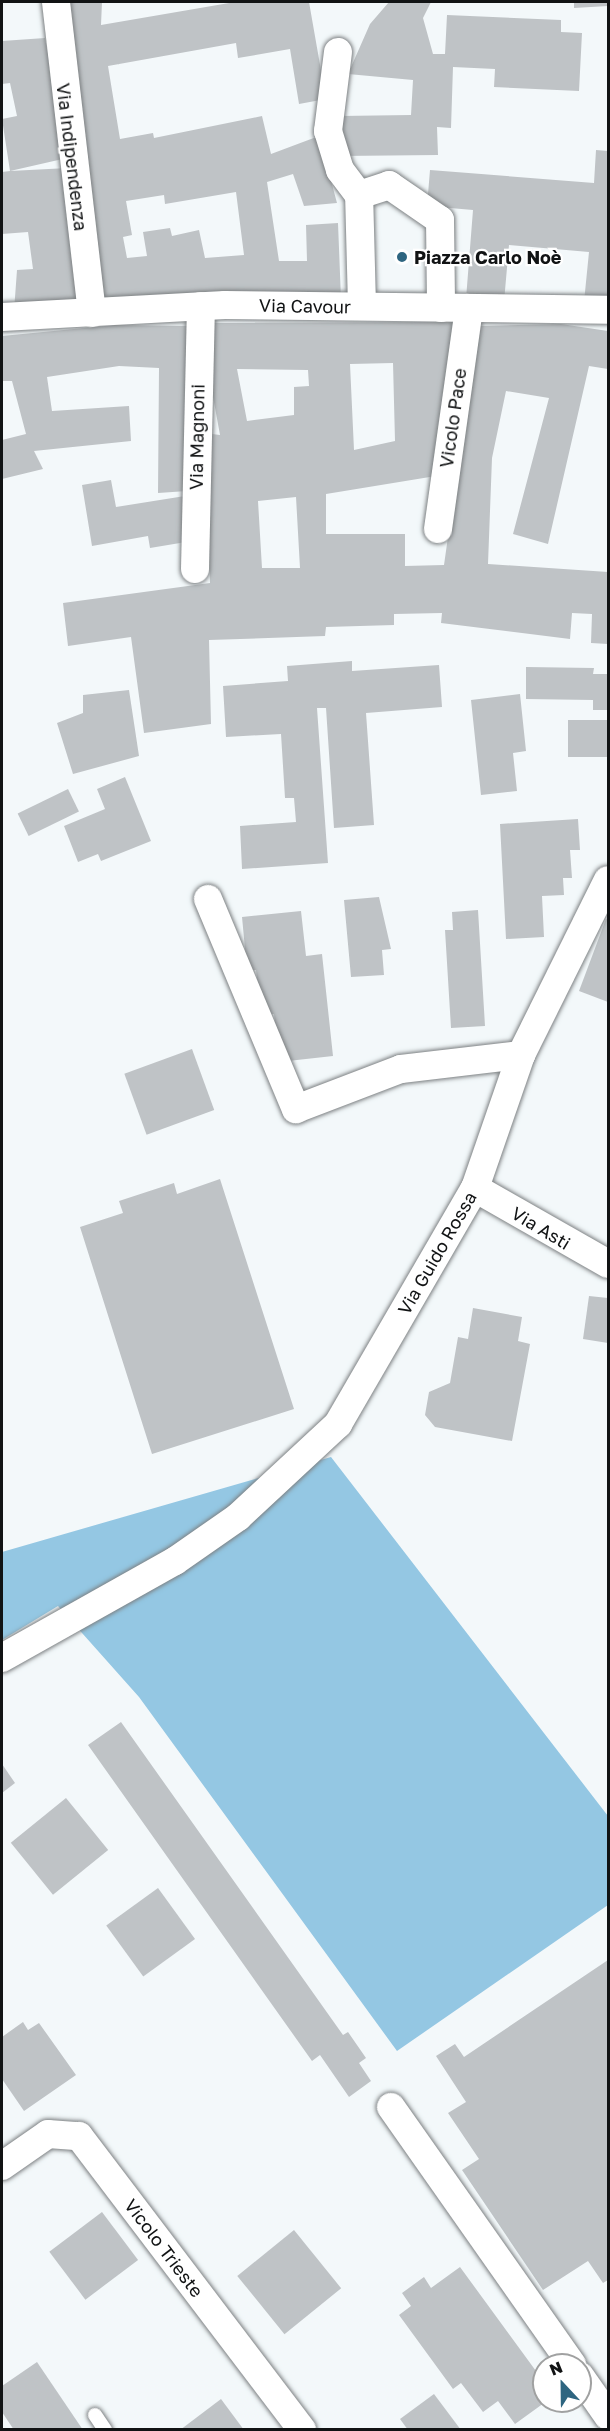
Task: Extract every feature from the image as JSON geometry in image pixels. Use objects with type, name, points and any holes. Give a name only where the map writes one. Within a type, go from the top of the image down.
[{"type":"street","name":"Via Indipendenza","points":[[56,2],[92,313]]},
{"type":"street","points":[[338,52],[328,131],[340,170],[359,195],[362,306]]},
{"type":"street","points":[[359,195],[389,185],[440,220],[441,308]]},
{"type":"street","name":"Via Cavour","points":[[2,317],[201,306],[609,310]]},
{"type":"street","name":"Via Magnoni","points":[[195,569],[201,306]]},
{"type":"street","name":"Vicolo Pace","points":[[438,529],[469,308]]},
{"type":"street","name":"Via Guido Rossa","points":[[2,1659],[175,1561],[238,1517],[338,1424],[475,1188],[521,1055],[609,880]]},
{"type":"street","points":[[208,899],[296,1109],[401,1069],[521,1055]]},
{"type":"street","name":"Via Asti","points":[[475,1188],[609,1264]]},
{"type":"street","points":[[391,2107],[565,2353]]},
{"type":"street","name":"Vicolo Trieste","points":[[2,2166],[48,2134],[79,2136],[302,2430]]},
{"type":"street","points":[[592,2393],[609,2416]]},
{"type":"lane","points":[[95,2415],[105,2430]]},
{"type":"shaded area","points":[[331,1457],[608,1816],[608,1905],[397,2051],[139,1697],[58,1606],[2,1640],[2,1552]]},
{"type":"building","points":[[62,2],[102,2],[101,25],[235,2],[309,2],[326,99],[299,104],[290,49],[238,58],[236,43],[108,66],[120,139],[153,133],[154,138],[262,116],[271,154],[319,136],[337,203],[304,206],[293,174],[267,182],[279,261],[307,261],[306,225],[338,223],[341,299],[96,306]],"holes":[[[236,192],[244,255],[205,258],[199,230],[172,236],[170,228],[143,232],[147,256],[127,258],[123,237],[132,235],[126,201],[164,195],[165,204]]]},
{"type":"building","points":[[389,2],[431,2],[423,18],[433,54],[445,54],[447,15],[561,20],[561,32],[582,33],[579,91],[494,87],[495,69],[453,67],[451,128],[437,127],[438,155],[340,156],[340,116],[411,115],[413,80],[348,74],[370,24]]},
{"type":"building","points":[[574,2],[608,2],[608,6],[574,8]]},
{"type":"building","points":[[45,38],[67,158],[10,171],[2,119],[17,116],[10,83],[2,84],[2,41]]},
{"type":"building","points":[[596,150],[608,151],[608,304],[584,302],[589,252],[509,245],[504,302],[466,299],[473,210],[427,206],[430,170],[594,183]]},
{"type":"building","points":[[68,168],[86,307],[14,311],[17,270],[33,269],[28,232],[2,234],[2,172]]},
{"type":"building","points":[[462,322],[442,475],[326,494],[326,534],[405,534],[405,566],[444,565],[478,326],[561,324],[608,331],[608,369],[589,366],[548,544],[513,534],[549,398],[506,391],[492,458],[488,564],[608,572],[608,644],[591,643],[592,614],[572,613],[570,639],[441,623],[442,613],[394,614],[394,625],[326,627],[325,636],[209,640],[211,724],[144,733],[131,637],[68,646],[63,603],[210,583],[204,433],[220,435],[208,369],[208,323]],"holes":[[[393,363],[395,441],[354,450],[350,364]],[[237,369],[308,370],[309,386],[294,387],[294,415],[247,421]],[[296,497],[300,568],[262,568],[258,501]]]},
{"type":"building","points":[[115,325],[189,326],[187,491],[158,493],[159,368],[119,366],[47,377],[52,411],[129,406],[131,441],[34,451],[43,469],[2,479],[2,440],[26,434],[12,381],[2,381],[2,336]]},
{"type":"building","points":[[111,480],[116,507],[185,496],[192,541],[150,548],[148,536],[92,546],[82,485]]},
{"type":"building","points":[[352,661],[352,671],[439,665],[442,707],[366,713],[374,825],[334,828],[326,708],[317,708],[328,863],[242,869],[240,826],[296,822],[294,798],[285,798],[281,734],[226,737],[223,686],[288,681],[287,666]]},
{"type":"building","points":[[526,667],[594,668],[593,674],[608,674],[608,710],[593,710],[593,700],[526,699]]},
{"type":"building","points":[[129,690],[139,756],[73,774],[57,723],[83,713],[83,695]]},
{"type":"building","points":[[520,694],[526,751],[513,753],[517,791],[481,795],[471,700]]},
{"type":"building","points":[[568,720],[608,720],[608,757],[568,757]]},
{"type":"building","points":[[125,777],[151,841],[101,861],[98,854],[78,862],[64,826],[105,809],[97,789]]},
{"type":"building","points":[[68,789],[79,811],[29,836],[18,814]]},
{"type":"building","points":[[578,819],[580,850],[570,850],[572,878],[563,878],[564,895],[542,896],[544,937],[506,939],[500,824]]},
{"type":"building","points":[[379,897],[391,949],[382,950],[384,975],[351,977],[344,900]]},
{"type":"building","points":[[478,910],[485,1026],[451,1028],[445,930],[453,930],[452,912]]},
{"type":"building","points":[[301,911],[306,956],[322,954],[333,1056],[279,1062],[274,1014],[261,1015],[256,970],[247,970],[242,917]]},
{"type":"building","points":[[606,919],[608,920],[608,1002],[579,991]]},
{"type":"building","points":[[192,1049],[214,1110],[147,1135],[124,1074]]},
{"type":"building","points":[[220,1179],[294,1409],[152,1454],[80,1227],[123,1213],[119,1201],[174,1183],[177,1194]]},
{"type":"building","points":[[589,1296],[608,1298],[608,1343],[583,1339]]},
{"type":"building","points":[[473,1308],[522,1317],[518,1341],[530,1344],[512,1441],[435,1427],[425,1415],[429,1392],[450,1383],[458,1337],[468,1339]]},
{"type":"building","points":[[121,1722],[343,2035],[348,2032],[366,2058],[359,2063],[371,2081],[349,2097],[320,2055],[312,2061],[88,1745]]},
{"type":"building","points":[[2,1764],[15,1783],[2,1793]]},
{"type":"building","points":[[66,1798],[108,1850],[53,1895],[11,1843]]},
{"type":"building","points":[[158,1888],[195,1939],[143,1977],[106,1926]]},
{"type":"building","points":[[608,1960],[608,2280],[603,2283],[588,2261],[543,2290],[462,2170],[479,2159],[448,2113],[466,2102],[436,2056],[455,2044],[464,2057]]},
{"type":"building","points":[[23,2022],[28,2030],[39,2023],[76,2075],[24,2111],[2,2079],[2,2037]]},
{"type":"building","points":[[102,2212],[138,2260],[85,2300],[49,2252]]},
{"type":"building","points":[[294,2230],[341,2288],[284,2334],[237,2276]]},
{"type":"building","points":[[460,2267],[532,2366],[532,2412],[515,2424],[498,2401],[483,2412],[461,2383],[453,2389],[399,2315],[411,2306],[402,2293],[424,2277],[431,2288]]},
{"type":"building","points":[[37,2362],[83,2430],[14,2430],[2,2412],[2,2386]]},
{"type":"building","points":[[434,2394],[461,2430],[408,2430],[400,2419]]},
{"type":"building","points":[[221,2399],[244,2430],[180,2430]]},
{"type":"place","name":"Piazza Carlo Noè","points":[[402,257]]}]
